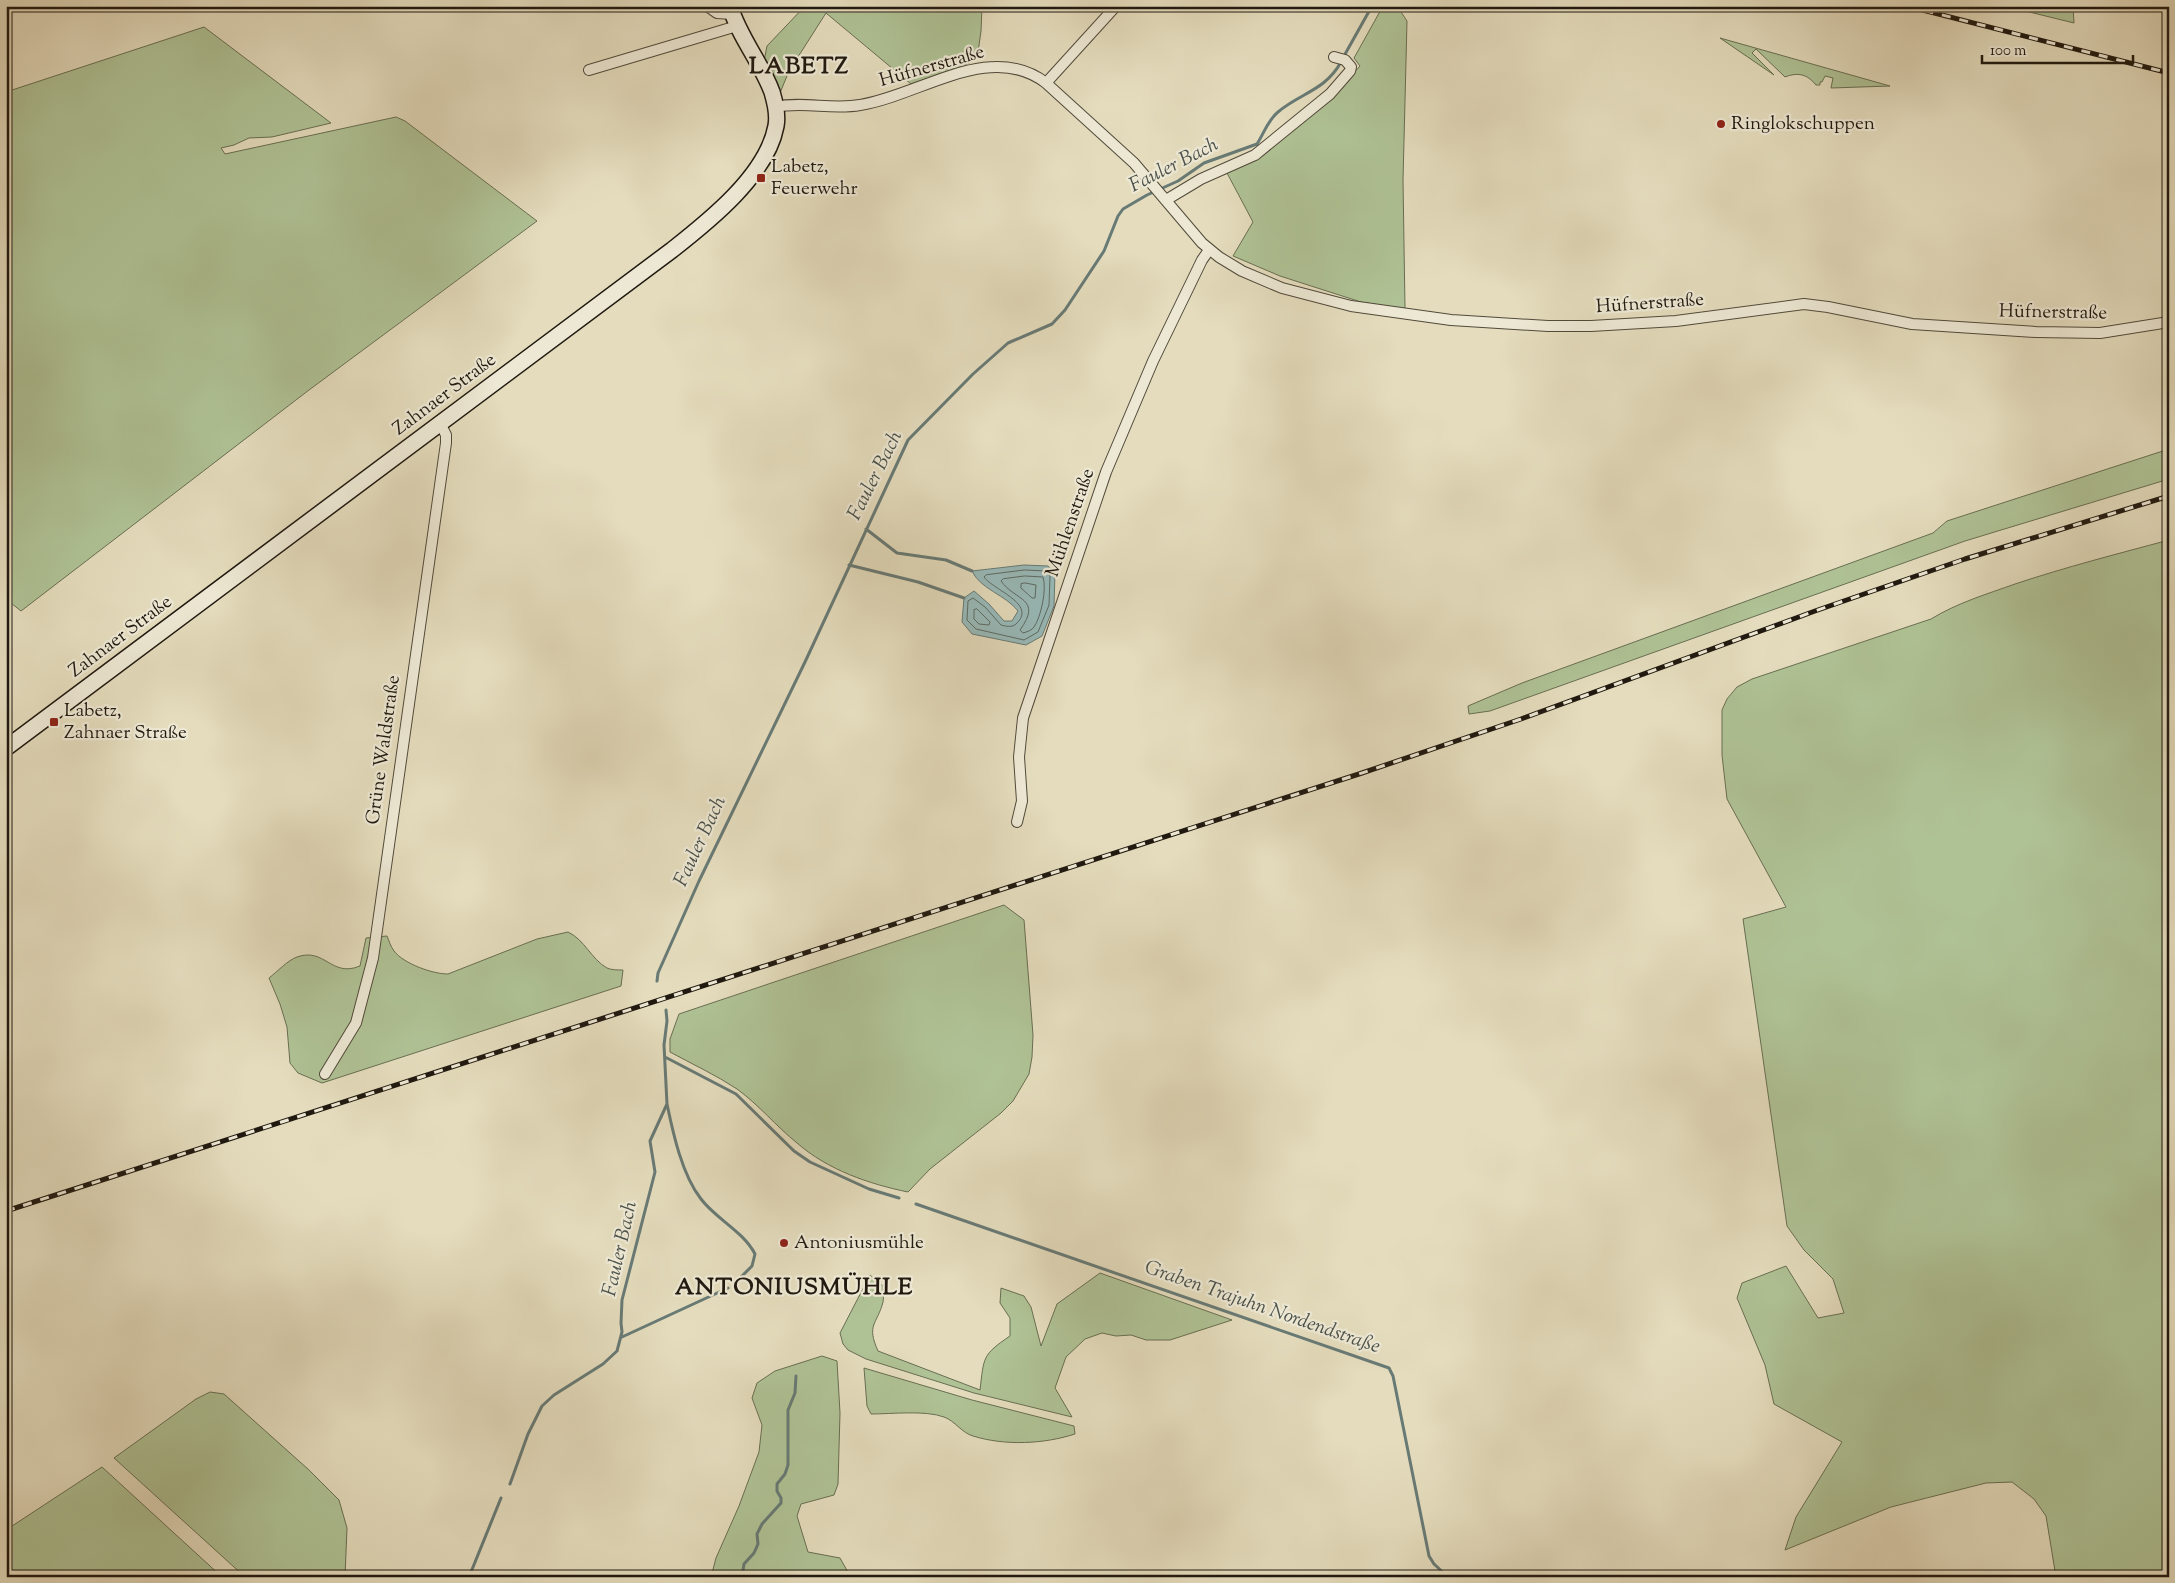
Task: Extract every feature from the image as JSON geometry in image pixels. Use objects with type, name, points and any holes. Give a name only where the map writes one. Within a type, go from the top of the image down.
[{"type":"main road","name":"Zahnaer Straße","points":[[6,748],[672,250],[714,215],[750,177],[769,150],[776,126],[775,106],[767,81],[733,16]]},
{"type":"street","points":[[707,6],[717,13],[733,16]]},
{"type":"street","points":[[1046,83],[1116,6]]},
{"type":"street","points":[[589,70],[733,16]]},
{"type":"street","points":[[1164,198],[1254,155],[1288,129],[1330,94],[1350,71],[1352,67],[1345,60],[1334,57]]},
{"type":"street","name":"Hüfnerstraße","points":[[775,106],[798,104],[858,106],[985,67],[998,66],[1020,69],[1046,83],[1124,152],[1209,250],[1242,271],[1295,293],[1374,310],[1470,322],[1570,326],[1699,319],[1804,304],[1828,306],[1912,324],[2036,332],[2100,333],[2169,322]]},
{"type":"street","name":"Mühlenstraße","points":[[1017,822],[1022,801],[1019,757],[1022,724],[1061,602],[1106,472],[1162,341],[1202,260],[1209,250]]},
{"type":"street","name":"Grüne Waldstraße","points":[[324,1074],[356,1023],[373,958],[446,443],[446,435],[440,423]]},
{"type":"green space","points":[[805,6],[982,6],[977,59],[957,69],[911,84],[826,13],[789,71],[780,93],[764,61],[767,46]]},
{"type":"green space","points":[[1383,6],[1397,6],[1407,21],[1403,180],[1405,309],[1361,302],[1280,276],[1233,256],[1253,222],[1227,173],[1256,159],[1336,93],[1360,66],[1354,58]]},
{"type":"green space","points":[[2005,6],[2073,6],[2074,23]]},
{"type":"green space","points":[[204,27],[331,123],[272,137],[249,138],[234,145],[221,148],[225,154],[396,117],[405,121],[537,221],[309,390],[21,611],[6,599],[6,92]]},
{"type":"green space","points":[[1720,38],[1890,86],[1831,88],[1833,78],[1825,76],[1820,85],[1816,85],[1809,78],[1802,75],[1785,77],[1756,49],[1752,53],[1774,75]]},
{"type":"green space","points":[[2169,449],[2169,479],[1965,541],[1490,711],[1469,714],[1468,706],[1522,683],[1933,533],[1947,521]]},
{"type":"green space","points":[[2169,540],[2169,1577],[2056,1577],[2046,1516],[2034,1499],[2012,1482],[1986,1483],[1891,1507],[1785,1550],[1796,1517],[1842,1442],[1774,1404],[1765,1365],[1737,1298],[1742,1283],[1786,1266],[1818,1318],[1844,1313],[1833,1279],[1804,1250],[1787,1226],[1743,919],[1786,907],[1727,799],[1722,755],[1722,710],[1727,699],[1737,687],[1752,679],[1931,619],[1983,595],[2015,584],[2072,566]]},
{"type":"green space","points":[[1004,905],[1024,920],[1033,1035],[1029,1074],[1013,1101],[1001,1113],[930,1169],[908,1192],[850,1175],[822,1161],[797,1143],[737,1089],[670,1052],[670,1039],[679,1014]]},
{"type":"green space","points":[[568,932],[574,935],[601,964],[609,969],[623,970],[621,986],[322,1083],[298,1073],[290,1063],[287,1027],[269,978],[286,963],[297,957],[315,956],[335,966],[350,969],[360,966],[366,938],[387,936],[394,951],[405,960],[427,970],[448,974],[537,939]]},
{"type":"green space","points":[[1100,1273],[1232,1320],[1170,1340],[1146,1340],[1131,1335],[1116,1336],[1102,1333],[1085,1339],[1066,1357],[1055,1388],[1072,1417],[974,1393],[866,1359],[848,1350],[843,1344],[840,1333],[870,1275],[883,1286],[883,1302],[873,1330],[878,1351],[980,1390],[982,1370],[986,1358],[994,1348],[1010,1336],[1010,1318],[1000,1303],[1001,1288],[1024,1296],[1031,1307],[1041,1346],[1057,1304]]},
{"type":"green space","points":[[822,1356],[837,1361],[840,1413],[838,1484],[834,1495],[801,1504],[797,1516],[808,1552],[840,1558],[849,1574],[848,1577],[711,1577],[716,1558],[739,1506],[759,1452],[762,1425],[752,1398],[757,1383],[775,1371]]},
{"type":"green space","points":[[864,1368],[972,1400],[1074,1426],[1075,1434],[1038,1442],[998,1441],[969,1434],[948,1419],[936,1415],[918,1413],[871,1414],[867,1406]]},
{"type":"green space","points":[[210,1392],[224,1394],[309,1470],[339,1500],[347,1528],[345,1577],[245,1577],[114,1458],[196,1399]]},
{"type":"green space","points":[[102,1467],[222,1577],[6,1577],[6,1530]]},
{"type":"water","points":[[1024,565],[1048,566],[1055,574],[1054,606],[1042,636],[1026,645],[972,634],[962,622],[964,598],[974,591],[1004,621],[1012,621],[1018,611],[1013,605],[981,583],[972,571]]},
{"type":"waterway","name":"Fauler Bach","points":[[1344,56],[1372,6]]},
{"type":"waterway","name":"Fauler Bach","points":[[657,981],[658,973],[699,881],[805,662],[908,440],[973,374],[1008,343],[1052,324],[1065,310],[1104,251],[1118,216],[1123,209],[1147,195],[1178,181],[1204,163],[1257,144],[1275,115],[1286,106],[1320,86],[1335,72],[1341,62]]},
{"type":"waterway","points":[[866,529],[897,553],[946,560],[972,571]]},
{"type":"waterway","points":[[849,565],[918,582],[964,598]]},
{"type":"waterway","name":"Fauler Bach","points":[[510,1484],[528,1434],[542,1406],[554,1395],[603,1364],[617,1351],[622,1332],[622,1300],[655,1172],[650,1141],[667,1104],[664,1045],[667,1021],[666,1010]]},
{"type":"waterway","name":"Graben Trajuhn Nordendstraße","points":[[665,1057],[736,1094],[794,1151],[810,1162],[869,1189],[899,1198]]},
{"type":"waterway","points":[[667,1104],[683,1166],[694,1189],[707,1206],[744,1239],[755,1254],[752,1266],[738,1280]]},
{"type":"waterway","name":"Graben Trajuhn Nordendstraße","points":[[916,1204],[1389,1368],[1393,1376],[1429,1556],[1434,1564],[1448,1577]]},
{"type":"waterway","points":[[622,1337],[728,1288]]},
{"type":"waterway","points":[[742,1577],[744,1564],[754,1553],[758,1544],[757,1534],[762,1524],[781,1503],[777,1484],[785,1474],[788,1465],[788,1410],[795,1393],[796,1376]]},
{"type":"waterway","name":"Fauler Bach","points":[[469,1577],[501,1498]]},
{"type":"railway","points":[[1907,6],[2169,73]]},
{"type":"railway","points":[[6,1211],[1359,774],[1521,719],[1815,611],[1965,559],[2169,496]]},
{"type":"place","name":"Ringlokschuppen","points":[[1721,124]]},
{"type":"place","name":"Labetz, Feuerwehr","points":[[761,178]]},
{"type":"place","name":"Labetz, Zahnaer Straße","points":[[54,722]]},
{"type":"place","name":"Antoniusmühle","points":[[784,1243]]},
{"type":"district","name":"LABETZ","points":[[799,67]]},
{"type":"district","name":"ANTONIUSMÜHLE","points":[[794,1288]]}]
